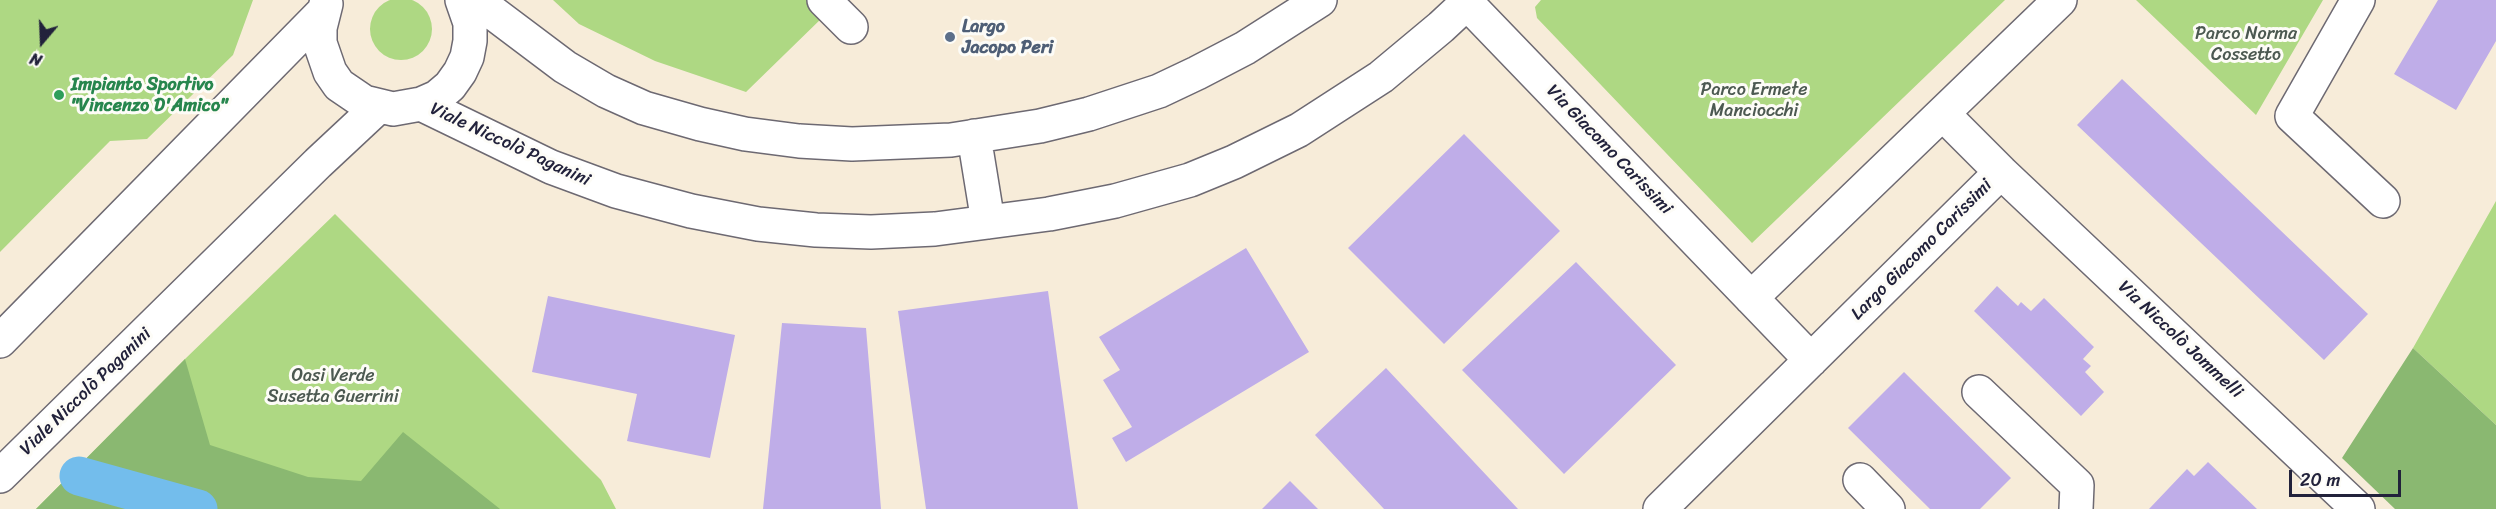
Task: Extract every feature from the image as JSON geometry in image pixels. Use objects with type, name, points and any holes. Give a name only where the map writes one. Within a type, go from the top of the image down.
[{"type":"street","name":"Viale Niccolò Paganini","points":[[325,7],[320,43],[330,72],[351,94],[378,107],[407,108],[437,97],[450,86],[467,57],[470,23],[462,0]]},
{"type":"street","points":[[476,0],[565,67],[616,95],[662,114],[745,134],[799,141],[886,144],[974,136],[1065,121],[1159,91],[1245,48],[1320,0]]},
{"type":"street","points":[[824,0],[851,27]]},
{"type":"street","points":[[1660,509],[1811,360],[1751,298],[2060,0]]},
{"type":"street","points":[[2358,0],[2292,116],[2383,201]]},
{"type":"street","name":"Viale Niccolò Paganini","points":[[421,104],[551,167],[616,191],[690,211],[758,224],[844,232],[902,231],[1049,214],[1115,201],[1190,180],[1234,162],[1306,126],[1381,77],[1469,1]]},
{"type":"street","name":"Via Giacomo Carissimi","points":[[1469,1],[1751,298]]},
{"type":"street","name":"Viale Niccolò Paganini","points":[[0,341],[325,7]]},
{"type":"street","name":"Viale Niccolò Paganini","points":[[0,476],[318,163],[378,107]]},
{"type":"street","name":"Largo Giacomo Carissimi","points":[[1811,360],[2001,172],[1944,114]]},
{"type":"street","points":[[974,136],[988,222]]},
{"type":"street","name":"Via Niccolò Jommelli","points":[[2001,172],[2358,509]]},
{"type":"street","points":[[1979,392],[2077,485],[2076,509]]},
{"type":"street","points":[[1860,480],[1888,509]]},
{"type":"green space","points":[[395,-2],[407,-2],[423,7],[430,17],[432,29],[430,41],[423,51],[407,60],[395,60],[384,55],[375,46],[370,35],[370,23],[375,12],[384,3]]},
{"type":"green space","name":"Impianto Sportivo \"Vincenzo D'Amico\"","points":[[0,0],[253,0],[233,55],[147,139],[110,141],[0,252]]},
{"type":"green space","points":[[553,0],[810,0],[825,15],[746,92],[655,61],[579,24]]},
{"type":"green space","name":"Parco Ermete Manciocchi","points":[[1541,0],[2005,0],[1752,243],[1537,18],[1535,7]]},
{"type":"green space","name":"Parco Norma Cossetto","points":[[2136,0],[2323,0],[2256,115]]},
{"type":"green space","points":[[2496,201],[2496,425],[2413,348]]},
{"type":"green space","name":"Oasi Verde Susetta Guerrini","points":[[335,214],[601,480],[616,509],[36,509],[185,359]]},
{"type":"green space","points":[[2413,348],[2496,425],[2496,509],[2395,509],[2342,458]]},
{"type":"green space","points":[[185,359],[210,445],[308,477],[361,481],[403,432],[500,509],[36,509]]},
{"type":"building","points":[[2438,0],[2496,0],[2496,41],[2456,110],[2394,74]]},
{"type":"building","points":[[2122,79],[2368,314],[2324,360],[2077,125]]},
{"type":"building","points":[[1464,134],[1560,231],[1444,344],[1348,248]]},
{"type":"building","points":[[1246,248],[1309,352],[1126,462],[1112,438],[1132,427],[1103,380],[1120,370],[1099,337]]},
{"type":"building","points":[[1576,262],[1676,365],[1564,474],[1462,370]]},
{"type":"building","points":[[1997,286],[2018,306],[2021,302],[2031,311],[2044,298],[2094,347],[2083,359],[2091,366],[2085,372],[2104,392],[2081,416],[1974,311]]},
{"type":"building","points":[[1048,291],[1078,509],[926,509],[898,311]]},
{"type":"building","points":[[548,296],[735,335],[710,458],[627,441],[637,394],[532,372]]},
{"type":"building","points":[[782,323],[866,328],[881,509],[763,509]]},
{"type":"building","points":[[1386,368],[1518,509],[1384,509],[1315,435]]},
{"type":"building","points":[[1904,372],[2011,478],[1980,509],[1930,509],[1848,428]]},
{"type":"building","points":[[2208,462],[2257,509],[2149,509],[2187,469],[2194,476]]},
{"type":"building","points":[[1290,481],[1318,509],[1262,509]]},
{"type":"waterway","points":[[79,476],[198,509]]},
{"type":"place","name":"Largo Jacopo Peri","points":[[950,37]]},
{"type":"place","name":"Impianto Sportivo \"Vincenzo D'Amico\"","points":[[59,95]]}]
